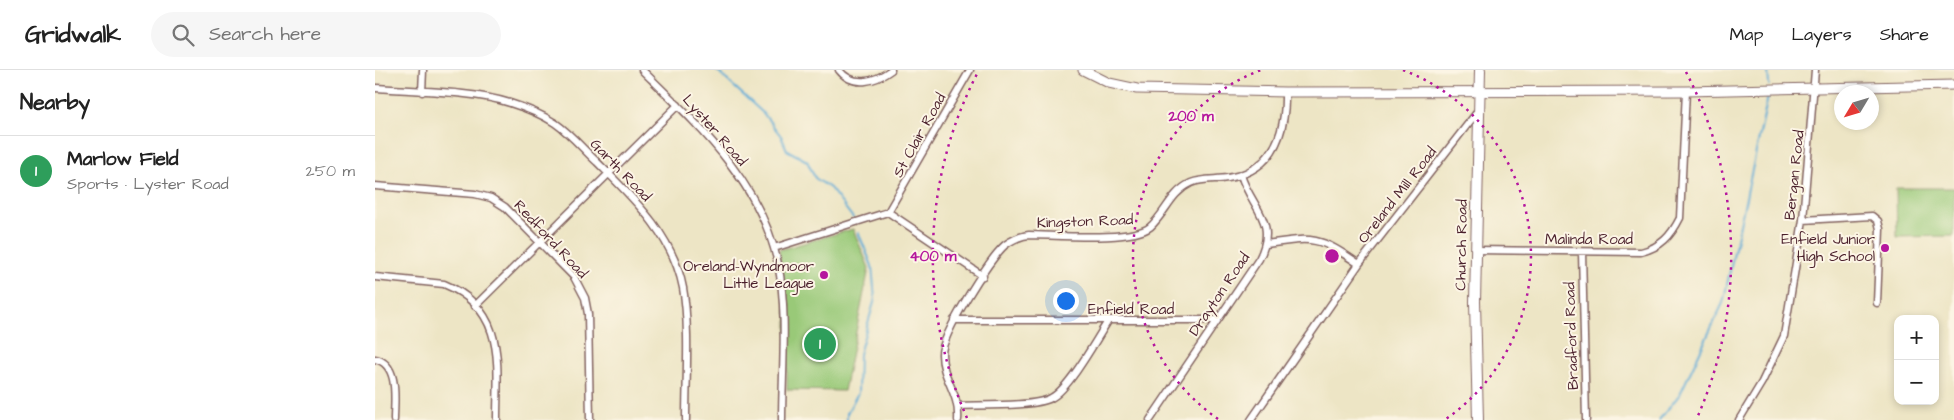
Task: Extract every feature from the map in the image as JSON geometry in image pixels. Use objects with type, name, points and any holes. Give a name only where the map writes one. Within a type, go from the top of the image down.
[{"type":"main road","points":[[1083,70],[1109,83],[1137,89],[1285,92],[1479,93],[1769,90],[1954,84]]},
{"type":"main road","name":"Church Road","points":[[1478,420],[1476,250],[1480,70]]},
{"type":"street","points":[[422,92],[423,70]]},
{"type":"street","name":"Lyster Road","points":[[642,70],[678,105],[736,170],[756,205],[774,248],[780,282],[782,420]]},
{"type":"street","points":[[839,70],[846,77],[858,82],[877,79],[891,70]]},
{"type":"street","name":"St Clair Road","points":[[888,212],[970,70]]},
{"type":"street","name":"Bergan Road","points":[[1739,420],[1762,382],[1784,336],[1803,220],[1815,89],[1815,70]]},
{"type":"street","name":"Garth Road","points":[[375,88],[490,98],[534,112],[566,131],[610,174],[652,220],[667,242],[677,266],[684,300],[686,420]]},
{"type":"street","name":"Malinda Road","points":[[1476,250],[1641,252],[1653,249],[1671,234],[1680,218],[1685,91]]},
{"type":"street","name":"Kingston Road","points":[[958,420],[958,406],[943,370],[944,340],[954,320],[1003,247],[1019,237],[1029,235],[1136,234],[1153,224],[1176,192],[1191,183],[1241,175],[1260,163],[1276,146],[1285,124],[1285,92]]},
{"type":"street","points":[[475,306],[678,105]]},
{"type":"street","name":"Oreland Mill Road","points":[[1251,420],[1359,264],[1479,110]]},
{"type":"street","name":"Drayton Road","points":[[1150,420],[1259,259],[1266,244],[1267,231],[1262,214],[1245,187],[1241,175]]},
{"type":"street","name":"Redford Road","points":[[375,186],[484,196],[505,207],[574,277],[585,298],[588,324],[590,420]]},
{"type":"street","points":[[774,248],[875,218],[888,212],[983,276]]},
{"type":"street","points":[[1803,220],[1872,216],[1877,221],[1880,229],[1877,303]]},
{"type":"street","points":[[1266,244],[1299,240],[1319,240],[1333,246],[1359,264]]},
{"type":"street","name":"Bradford Road","points":[[1581,252],[1586,420]]},
{"type":"street","points":[[375,277],[444,284],[454,288],[475,306],[490,326],[496,344],[497,420]]},
{"type":"street","name":"Enfield Road","points":[[954,320],[1217,320]]},
{"type":"street","points":[[958,406],[1036,402],[1051,398],[1064,387],[1108,321]]},
{"type":"street","points":[[375,360],[383,362],[392,375],[394,420]]},
{"type":"green space","points":[[1896,188],[1954,188],[1954,236],[1897,237]]},
{"type":"green space","points":[[853,229],[869,268],[844,391],[787,390],[787,321],[779,250]]},
{"type":"waterway","points":[[716,70],[763,113],[781,136],[787,150],[807,161],[815,178],[830,188],[853,218]]},
{"type":"waterway","points":[[1768,70],[1769,85]]},
{"type":"waterway","points":[[1659,420],[1680,394],[1723,303],[1769,92]]},
{"type":"waterway","points":[[847,420],[847,413],[858,393],[859,354],[875,299],[872,266],[858,232]]},
{"type":"place","name":"Enfield Junior High School","points":[[1885,248]]},
{"type":"place","name":"Oreland-Wyndmoor Little League","points":[[824,275]]},
{"type":"place","name":"Marlow Field","points":[[820,344]]}]
